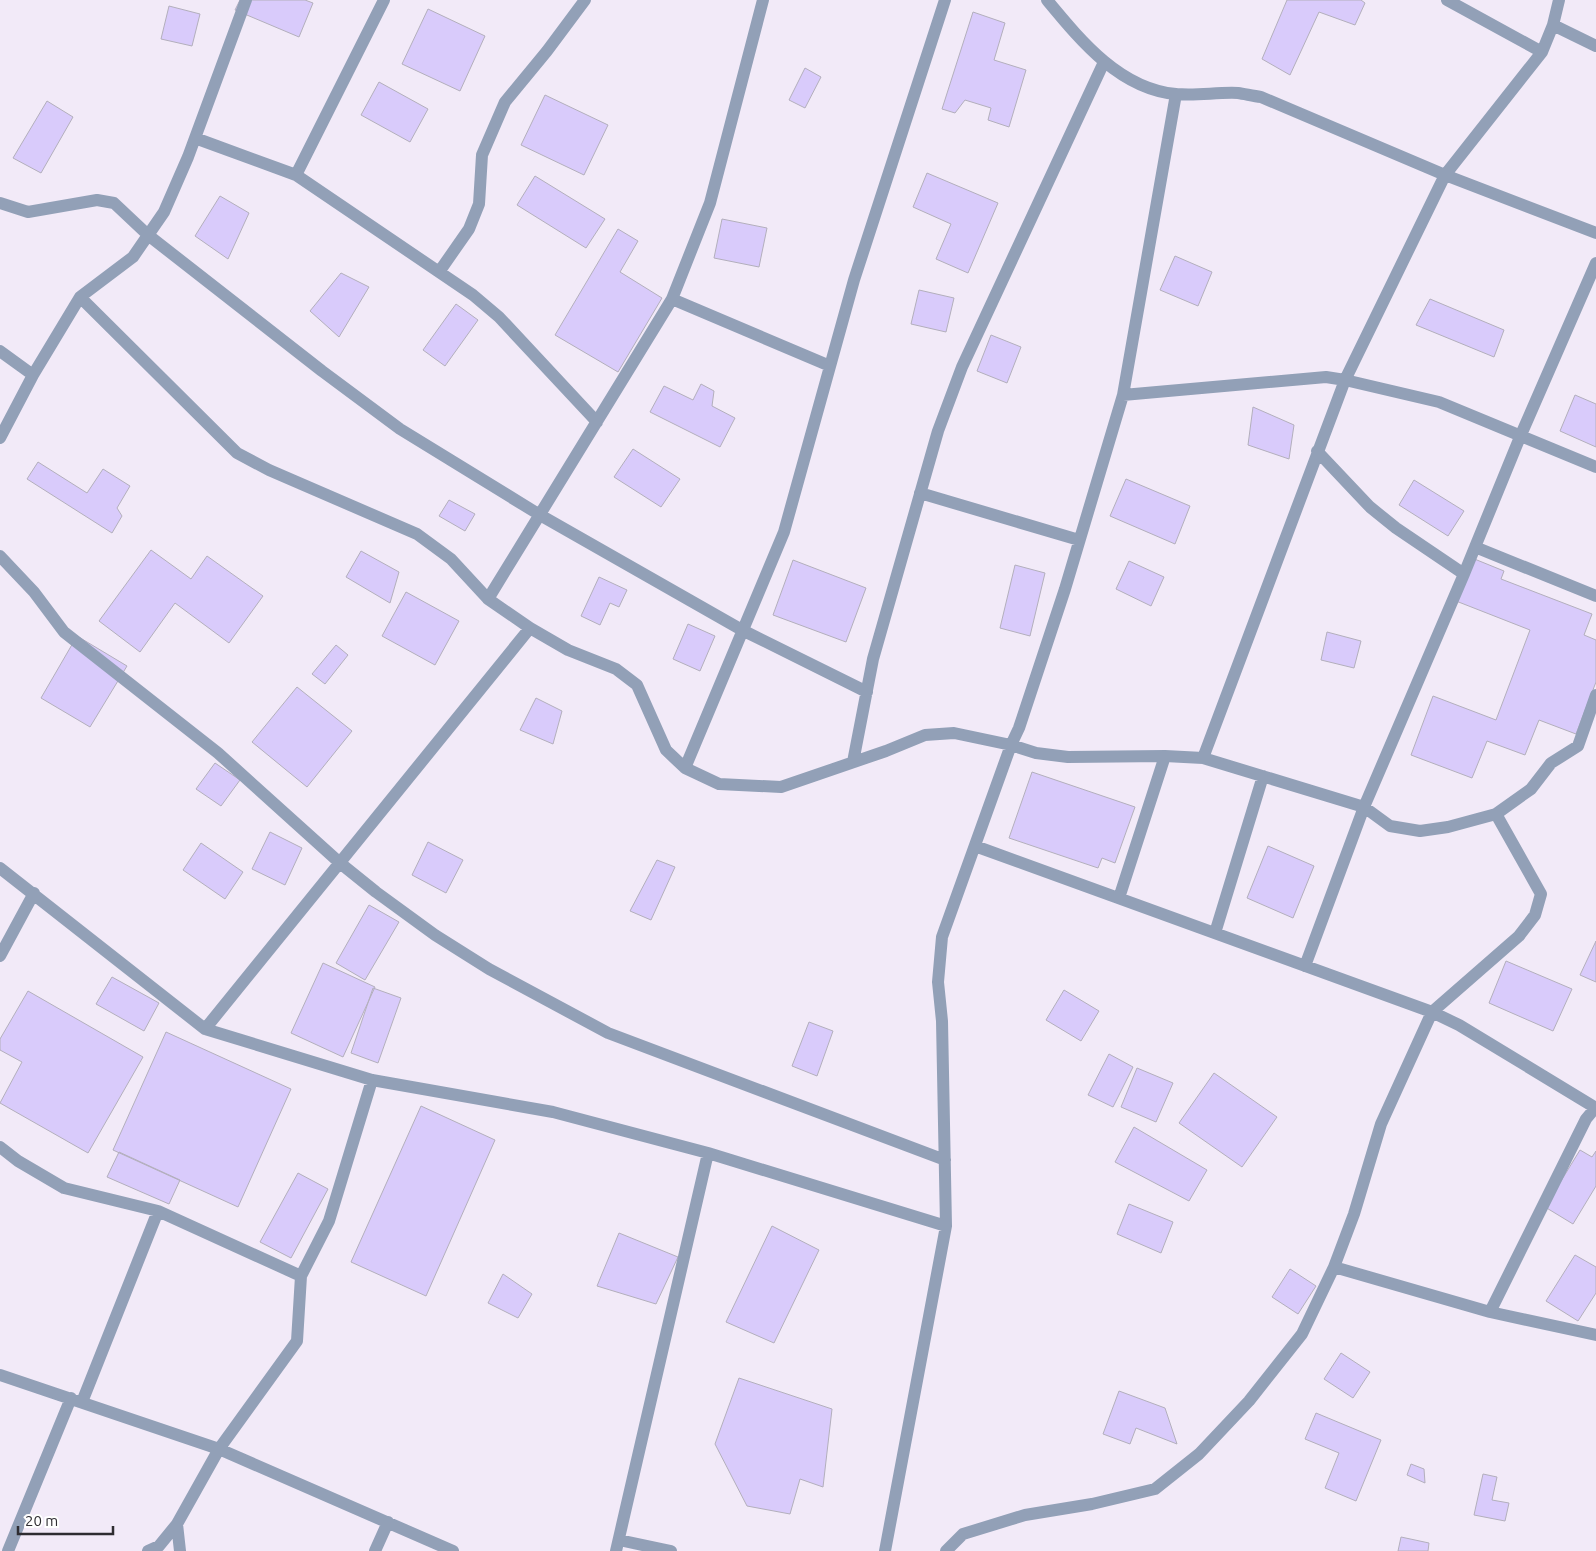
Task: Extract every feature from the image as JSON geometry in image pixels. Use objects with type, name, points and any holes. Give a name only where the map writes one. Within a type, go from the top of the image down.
[{"type":"street","points":[[0,438],[33,375],[80,297],[133,257],[164,212],[195,138],[246,0]]},
{"type":"street","points":[[296,176],[384,0]]},
{"type":"street","points":[[439,272],[469,230],[479,204],[482,155],[505,102],[547,51],[585,0]]},
{"type":"street","points":[[488,599],[672,299],[710,203],[763,0]]},
{"type":"street","points":[[685,768],[784,532],[854,280],[945,0]]},
{"type":"street","points":[[1047,0],[1078,37],[1104,62],[1142,86],[1176,94],[1237,93],[1260,97],[1445,175],[1596,233]]},
{"type":"street","points":[[1447,0],[1542,52]]},
{"type":"street","points":[[1203,758],[1316,451],[1345,380],[1445,175],[1542,52],[1553,25],[1559,0]]},
{"type":"street","points":[[1553,25],[1596,46]]},
{"type":"street","points":[[853,762],[873,659],[938,431],[962,367],[1104,62]]},
{"type":"street","points":[[886,1551],[946,1226],[942,1021],[938,982],[942,938],[1011,745],[1019,728],[1065,589],[1123,395],[1176,94]]},
{"type":"street","points":[[195,138],[296,176],[473,295],[498,317],[597,422]]},
{"type":"street","points":[[0,203],[28,212],[97,200],[114,203],[148,235],[400,429],[540,515],[742,630],[866,692]]},
{"type":"street","points":[[1305,966],[1364,807],[1464,574],[1520,437],[1596,263]]},
{"type":"street","points":[[80,297],[237,453],[269,470],[417,534],[451,559],[488,599],[530,628],[568,650],[616,669],[637,685],[666,750],[685,768],[719,784],[781,787],[886,751],[925,735],[954,734],[1011,745],[1036,753],[1068,757],[1165,756],[1203,758],[1364,807],[1390,826],[1420,831],[1448,827],[1496,814],[1531,789],[1551,763],[1578,746],[1596,695]]},
{"type":"street","points":[[672,299],[830,366]]},
{"type":"street","points":[[0,351],[33,375]]},
{"type":"street","points":[[1123,395],[1326,377],[1439,402],[1596,467]]},
{"type":"street","points":[[1316,451],[1370,507],[1396,528],[1464,574]]},
{"type":"street","points":[[920,492],[1079,540]]},
{"type":"street","points":[[1475,547],[1596,596]]},
{"type":"street","points":[[0,556],[34,592],[64,632],[218,753],[340,863],[435,935],[489,969],[608,1034],[945,1160]]},
{"type":"street","points":[[205,1029],[530,628]]},
{"type":"street","points":[[1119,898],[1165,756]]},
{"type":"street","points":[[1215,933],[1264,776]]},
{"type":"street","points":[[946,1551],[963,1534],[1025,1515],[1092,1504],[1155,1489],[1199,1454],[1248,1401],[1302,1334],[1334,1267],[1354,1214],[1381,1124],[1432,1012],[1519,936],[1535,915],[1541,894],[1496,814]]},
{"type":"street","points":[[975,846],[1432,1012],[1459,1025],[1596,1108],[1586,1119],[1490,1312]]},
{"type":"street","points":[[0,868],[205,1029],[372,1080],[553,1112],[708,1154],[946,1226]]},
{"type":"street","points":[[0,956],[34,893]]},
{"type":"street","points":[[148,1551],[159,1546],[176,1524],[219,1449],[297,1341],[301,1276],[329,1221],[372,1080]]},
{"type":"street","points":[[0,1147],[18,1161],[64,1188],[158,1211],[301,1276]]},
{"type":"street","points":[[671,1551],[618,1545],[708,1154]]},
{"type":"street","points":[[8,1551],[158,1211]]},
{"type":"street","points":[[1334,1267],[1490,1312],[1596,1335]]},
{"type":"street","points":[[0,1375],[219,1449],[452,1551]]},
{"type":"street","points":[[375,1551],[388,1522]]},
{"type":"street","points":[[176,1524],[180,1551]]},
{"type":"building","points":[[240,0],[305,0],[313,3],[299,37],[235,10]]},
{"type":"building","points":[[1287,0],[1361,0],[1365,3],[1355,25],[1319,12],[1290,75],[1262,59]]},
{"type":"building","points":[[169,6],[200,14],[192,46],[161,39]]},
{"type":"building","points":[[428,9],[485,36],[460,91],[402,64]]},
{"type":"building","points":[[973,12],[1005,23],[994,60],[1026,70],[1009,127],[988,120],[991,108],[965,100],[955,113],[942,109]]},
{"type":"building","points":[[805,68],[821,77],[805,108],[789,100]]},
{"type":"building","points":[[379,82],[428,109],[410,142],[361,115]]},
{"type":"building","points":[[545,95],[608,125],[584,175],[521,145]]},
{"type":"building","points":[[47,101],[73,117],[41,173],[13,158]]},
{"type":"building","points":[[927,173],[998,203],[968,273],[936,259],[951,224],[913,207]]},
{"type":"building","points":[[535,176],[605,219],[586,248],[517,205]]},
{"type":"building","points":[[220,196],[249,213],[228,259],[195,236]]},
{"type":"building","points":[[722,219],[767,228],[759,267],[714,258]]},
{"type":"building","points":[[618,229],[638,241],[620,272],[662,298],[618,372],[555,335]]},
{"type":"building","points":[[1175,256],[1212,272],[1198,306],[1160,290]]},
{"type":"building","points":[[341,273],[369,287],[339,337],[310,311]]},
{"type":"building","points":[[919,290],[954,298],[946,332],[911,324]]},
{"type":"building","points":[[1430,299],[1504,330],[1494,357],[1416,325]]},
{"type":"building","points":[[456,304],[478,320],[445,366],[423,350]]},
{"type":"building","points":[[991,335],[1021,347],[1007,383],[977,371]]},
{"type":"building","points":[[701,384],[714,391],[712,406],[735,418],[720,447],[650,412],[664,386],[693,400]]},
{"type":"building","points":[[1575,395],[1596,404],[1596,447],[1560,431]]},
{"type":"building","points":[[1253,407],[1294,425],[1289,459],[1248,445]]},
{"type":"building","points":[[633,449],[680,479],[661,507],[614,477]]},
{"type":"building","points":[[38,462],[87,493],[103,469],[130,486],[117,508],[122,516],[112,533],[27,479]]},
{"type":"building","points":[[1126,479],[1190,506],[1175,544],[1110,516]]},
{"type":"building","points":[[1414,480],[1464,511],[1448,536],[1399,505]]},
{"type":"building","points":[[449,500],[475,514],[465,531],[439,516]]},
{"type":"building","points":[[151,550],[191,579],[207,556],[263,596],[229,643],[175,603],[140,652],[99,621]]},
{"type":"building","points":[[361,551],[399,572],[390,603],[346,577]]},
{"type":"building","points":[[1472,558],[1504,571],[1501,579],[1592,614],[1584,635],[1596,640],[1596,682],[1576,734],[1539,720],[1525,755],[1487,741],[1472,778],[1411,755],[1433,696],[1496,720],[1530,630],[1456,601]]},
{"type":"building","points":[[793,560],[866,588],[846,642],[773,615]]},
{"type":"building","points":[[1129,561],[1164,577],[1151,606],[1116,589]]},
{"type":"building","points":[[1015,565],[1045,573],[1030,636],[1000,628]]},
{"type":"building","points":[[599,577],[627,590],[619,607],[610,603],[600,625],[581,616]]},
{"type":"building","points":[[406,592],[459,621],[435,665],[382,636]]},
{"type":"building","points":[[688,624],[715,636],[700,671],[673,659]]},
{"type":"building","points":[[1327,632],[1361,641],[1354,668],[1321,660]]},
{"type":"building","points":[[77,636],[127,666],[90,727],[41,698]]},
{"type":"building","points":[[336,645],[348,655],[325,684],[312,674]]},
{"type":"building","points":[[297,687],[352,731],[307,787],[252,742]]},
{"type":"building","points":[[536,698],[562,711],[553,744],[520,730]]},
{"type":"building","points":[[215,763],[240,780],[221,806],[196,789]]},
{"type":"building","points":[[1032,772],[1135,807],[1115,863],[1102,858],[1098,868],[1009,838]]},
{"type":"building","points":[[270,832],[302,848],[285,885],[252,869]]},
{"type":"building","points":[[428,842],[463,860],[446,893],[412,875]]},
{"type":"building","points":[[201,843],[243,872],[225,899],[183,870]]},
{"type":"building","points":[[1268,846],[1314,866],[1293,918],[1247,898]]},
{"type":"building","points":[[657,860],[675,867],[651,920],[630,911]]},
{"type":"building","points":[[369,905],[399,922],[365,980],[336,963]]},
{"type":"building","points":[[1596,941],[1596,982],[1580,975]]},
{"type":"building","points":[[1506,961],[1572,989],[1553,1031],[1489,1003]]},
{"type":"building","points":[[323,963],[375,987],[343,1057],[291,1033]]},
{"type":"building","points":[[112,977],[159,1003],[144,1031],[96,1004]]},
{"type":"building","points":[[373,988],[401,998],[378,1063],[351,1053]]},
{"type":"building","points":[[1064,990],[1099,1011],[1081,1041],[1046,1020]]},
{"type":"building","points":[[28,991],[143,1057],[88,1153],[0,1103],[22,1062],[0,1050],[0,1039]]},
{"type":"building","points":[[809,1022],[833,1031],[817,1076],[792,1066]]},
{"type":"building","points":[[166,1032],[291,1089],[238,1207],[113,1150]]},
{"type":"building","points":[[1109,1054],[1133,1067],[1113,1107],[1088,1095]]},
{"type":"building","points":[[1137,1068],[1173,1083],[1156,1122],[1121,1107]]},
{"type":"building","points":[[1214,1073],[1277,1117],[1242,1167],[1179,1123]]},
{"type":"building","points":[[421,1106],[495,1140],[426,1296],[351,1262]]},
{"type":"building","points":[[1134,1127],[1207,1170],[1189,1201],[1115,1162]]},
{"type":"building","points":[[1580,1150],[1592,1157],[1596,1151],[1596,1186],[1573,1224],[1545,1207]]},
{"type":"building","points":[[119,1152],[180,1180],[169,1204],[107,1177]]},
{"type":"building","points":[[298,1173],[328,1189],[291,1258],[260,1242]]},
{"type":"building","points":[[1129,1204],[1173,1222],[1161,1253],[1117,1234]]},
{"type":"building","points":[[772,1226],[819,1250],[774,1343],[726,1322]]},
{"type":"building","points":[[619,1233],[678,1257],[656,1304],[597,1286]]},
{"type":"building","points":[[1575,1255],[1596,1267],[1596,1293],[1578,1321],[1546,1301]]},
{"type":"building","points":[[1290,1269],[1316,1286],[1298,1314],[1272,1297]]},
{"type":"building","points":[[503,1274],[532,1294],[518,1318],[488,1303]]},
{"type":"building","points":[[1341,1353],[1370,1372],[1353,1398],[1324,1379]]},
{"type":"building","points":[[739,1378],[832,1409],[823,1487],[800,1479],[790,1514],[747,1506],[715,1444]]},
{"type":"building","points":[[1119,1391],[1165,1408],[1177,1444],[1136,1428],[1130,1444],[1103,1434]]},
{"type":"building","points":[[1316,1413],[1381,1440],[1356,1501],[1325,1488],[1339,1453],[1305,1439]]},
{"type":"building","points":[[1411,1464],[1424,1469],[1425,1483],[1407,1475]]},
{"type":"building","points":[[1483,1474],[1497,1477],[1492,1500],[1509,1503],[1505,1521],[1474,1515]]},
{"type":"building","points":[[1401,1537],[1429,1543],[1428,1551],[1398,1551]]}]
